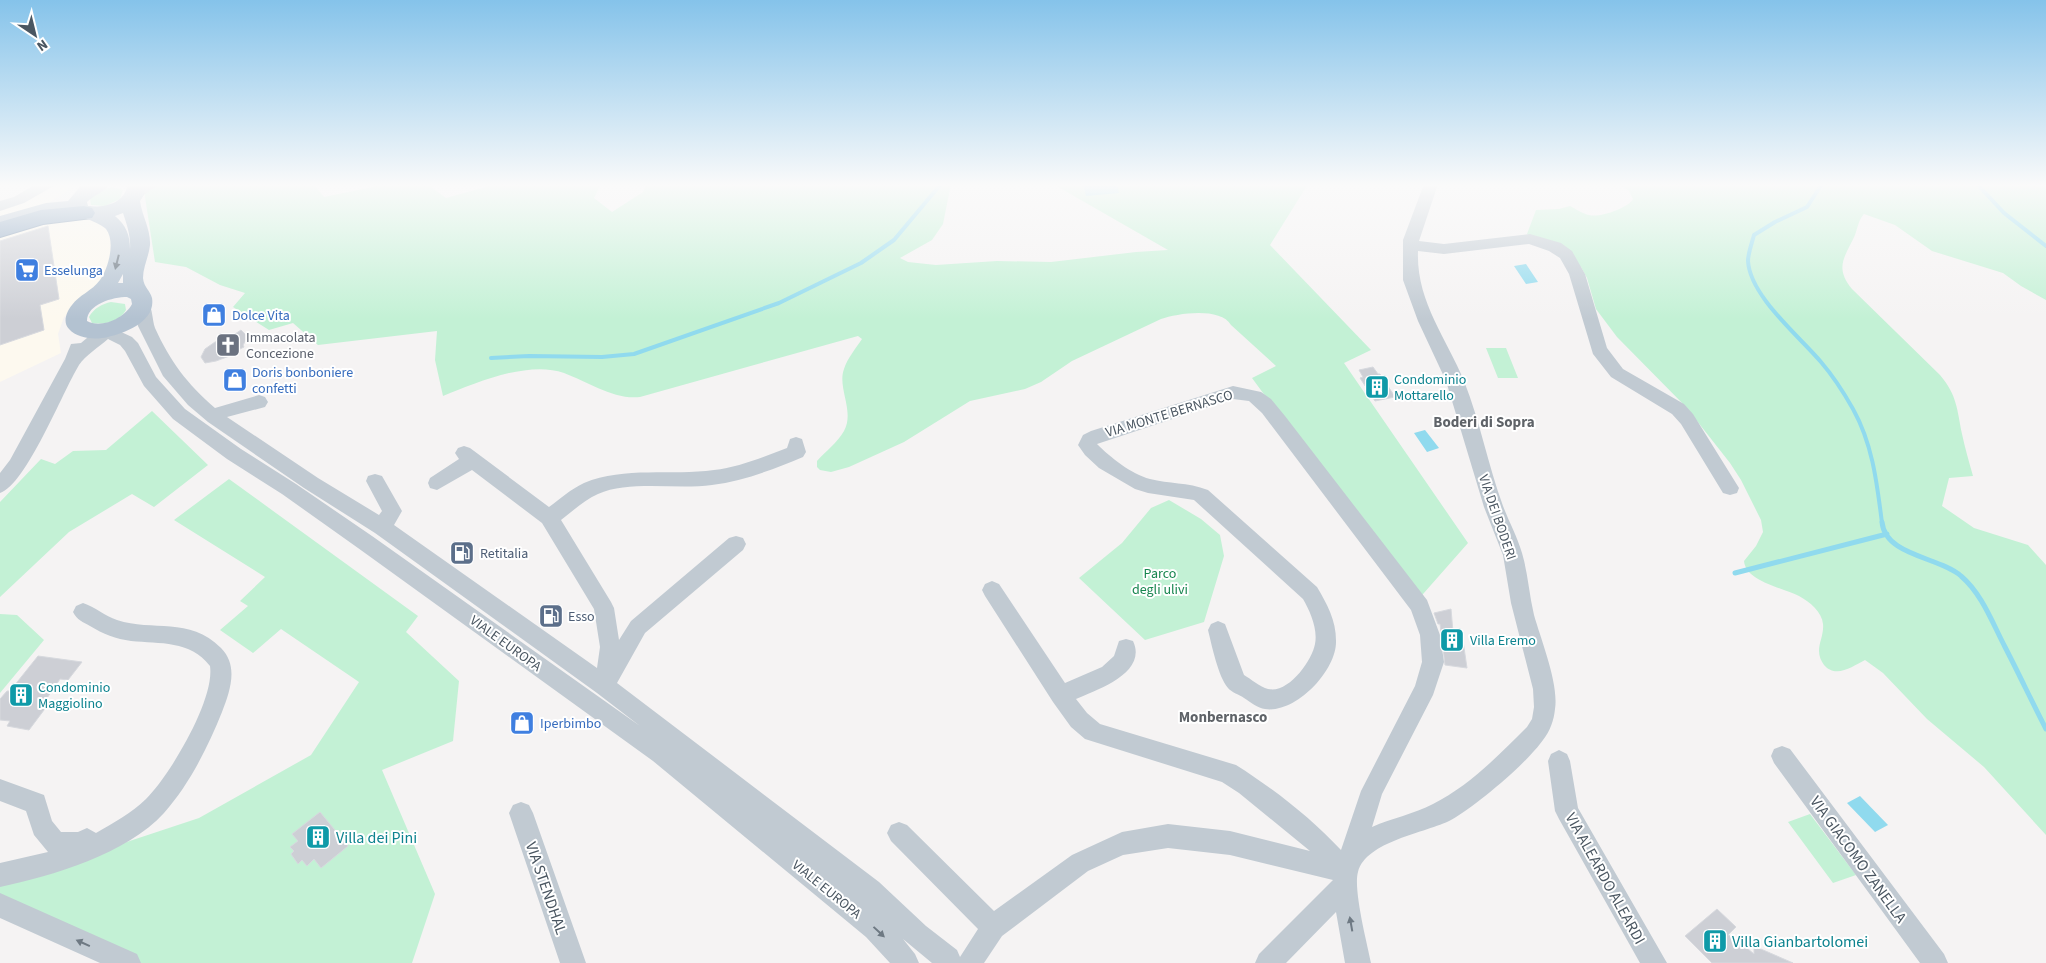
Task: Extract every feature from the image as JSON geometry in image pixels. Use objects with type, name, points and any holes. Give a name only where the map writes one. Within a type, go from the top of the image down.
[{"type":"main road","points":[[116,229],[120,241],[118,259],[112,277],[106,286],[82,307],[75,320],[81,329],[88,332],[106,331],[116,328],[133,318],[139,299],[132,276],[140,246],[136,229]]},
{"type":"main road","points":[[90,301],[109,292],[129,290],[139,299]]},
{"type":"street","name":"VIA DEI BODERI","points":[[1348,871],[1370,842],[1394,830],[1441,813],[1466,796],[1535,734],[1542,722],[1545,707],[1544,688],[1521,603],[1513,555],[1494,507],[1455,381],[1416,296],[1411,280],[1411,245],[1415,229]]},
{"type":"street","points":[[1411,245],[1444,249],[1530,239],[1544,242],[1560,251],[1573,265],[1577,274],[1599,350],[1617,373],[1678,409],[1730,488]]},
{"type":"street","name":"VIALE EUROPA","points":[[139,299],[146,326],[169,372],[194,400],[214,417],[312,483],[382,527],[605,686],[870,891],[898,915],[922,941],[955,962]]},
{"type":"street","points":[[0,486],[17,465],[74,359],[81,329]]},
{"type":"street","points":[[74,359],[106,331]]},
{"type":"street","name":"VIALE EUROPA","points":[[106,331],[132,346],[150,381],[179,414],[226,449],[365,542],[661,754],[875,928],[890,942],[906,963]]},
{"type":"street","name":"VIA MONTE BERNASCO","points":[[1218,630],[1226,659],[1236,682],[1265,700],[1282,698],[1300,687],[1319,663],[1326,642],[1321,612],[1310,594],[1201,495],[1189,490],[1145,485],[1098,458],[1087,445],[1089,440],[1098,436],[1163,413],[1233,392],[1244,392],[1254,394],[1285,429],[1420,606],[1430,635],[1433,662],[1425,688],[1372,791],[1348,871],[1268,963]]},
{"type":"street","points":[[214,417],[223,410],[259,402]]},
{"type":"street","points":[[549,518],[590,488],[644,480],[701,479],[748,470],[797,452],[796,444]]},
{"type":"street","points":[[437,482],[468,456],[549,518],[604,608],[610,647],[605,686]]},
{"type":"street","points":[[375,481],[392,511],[382,527]]},
{"type":"street","points":[[605,686],[638,627],[736,544]]},
{"type":"street","points":[[992,590],[1061,695],[1079,720],[1093,732],[1228,773],[1247,785],[1312,836],[1348,871],[1358,963]]},
{"type":"street","points":[[0,875],[27,870],[112,838],[155,806],[186,763],[211,712],[222,682],[222,670],[215,655],[194,640],[180,635],[116,629],[83,612]]},
{"type":"street","points":[[1061,695],[1110,674],[1123,661],[1126,648]]},
{"type":"street","name":"VIA GIACOMO ZANELLA","points":[[1782,756],[1935,963]]},
{"type":"street","name":"VIA ALEARDO ALEARDI","points":[[1559,761],[1567,811],[1654,963]]},
{"type":"street","points":[[0,790],[36,804],[42,827],[54,843],[79,844],[139,819]]},
{"type":"street","name":"VIA STENDHAL","points":[[522,813],[573,963]]},
{"type":"street","points":[[899,833],[993,927]]},
{"type":"street","points":[[955,962],[993,927],[1080,862],[1122,844],[1168,836],[1230,843],[1348,871]]},
{"type":"street","points":[[0,905],[128,963]]},
{"type":"shaded area","points":[[0,229],[109,229],[114,234],[105,282],[64,317],[58,334],[61,353],[0,382]]},
{"type":"green space","points":[[150,229],[940,229],[932,240],[900,258],[908,262],[936,265],[997,261],[1051,262],[1168,250],[1131,229],[1280,229],[1270,245],[1371,350],[1344,363],[1468,543],[1416,602],[1252,378],[1276,366],[1226,319],[1209,314],[1178,315],[1161,319],[1072,361],[1041,382],[1025,389],[970,401],[904,442],[849,467],[831,472],[820,470],[817,467],[817,461],[838,439],[847,423],[848,416],[842,376],[847,361],[862,339],[858,336],[640,397],[621,396],[601,390],[564,373],[535,369],[502,375],[443,396],[435,360],[437,331],[318,345],[293,323],[269,330],[233,307],[245,293],[220,285],[186,267],[155,262]]},
{"type":"green space","points":[[1529,229],[1857,229],[1843,262],[1843,274],[1847,281],[1852,289],[1940,375],[1953,396],[1973,476],[1949,478],[1942,506],[1974,528],[2028,545],[2046,565],[2046,835],[1984,767],[1927,719],[1883,673],[1865,660],[1850,668],[1839,671],[1829,669],[1824,665],[1819,651],[1823,624],[1818,611],[1803,598],[1758,579],[1746,568],[1744,561],[1756,546],[1763,532],[1761,520],[1741,480],[1730,463],[1686,407],[1617,337],[1596,309],[1587,278],[1581,267],[1527,234]]},
{"type":"green space","points":[[1901,229],[2046,229],[2046,300],[2003,273],[1932,251]]},
{"type":"green space","points":[[111,302],[125,304],[126,310],[120,317],[111,322],[92,323],[89,317],[93,311],[101,305]]},
{"type":"green space","points":[[1486,348],[1506,348],[1518,378],[1498,378]]},
{"type":"green space","points":[[152,411],[208,465],[154,507],[132,494],[69,532],[0,597],[0,502],[41,459],[55,464],[73,451],[106,450]]},
{"type":"green space","points":[[229,479],[418,616],[406,632],[459,681],[453,741],[382,770],[435,894],[412,963],[117,963],[0,904],[0,884],[199,818],[311,755],[359,682],[281,629],[253,653],[220,630],[248,606],[240,601],[265,577],[174,520]]},
{"type":"green space","name":"Parco degli ulivi","points":[[1169,500],[1201,519],[1220,535],[1224,556],[1204,622],[1145,640],[1079,578],[1122,543],[1151,508]]},
{"type":"green space","points":[[0,614],[17,615],[44,640],[0,693]]},
{"type":"green space","points":[[1810,814],[1856,875],[1833,883],[1788,822]]},
{"type":"water","points":[[1526,264],[1538,282],[1526,284],[1514,266]]},
{"type":"water","points":[[1425,430],[1439,448],[1427,452],[1414,433]]},
{"type":"water","points":[[1860,796],[1888,825],[1875,832],[1847,803]]},
{"type":"building","name":"Esselunga","points":[[39,229],[48,229],[59,299],[40,305],[44,330],[0,345],[0,241]]},
{"type":"building","name":"Immacolata Concezione","points":[[241,330],[248,337],[243,345],[244,347],[236,351],[235,354],[205,363],[201,357],[205,349],[215,342],[229,338]]},
{"type":"building","name":"Condominio Mottarello","points":[[1373,367],[1380,374],[1395,397],[1375,401],[1360,378],[1363,377],[1359,370]]},
{"type":"building","name":"Villa Eremo","points":[[1451,609],[1453,632],[1462,634],[1467,668],[1445,665],[1440,624],[1438,624],[1434,613]]},
{"type":"building","name":"Condominio Maggiolino","points":[[38,656],[82,662],[68,680],[60,679],[45,701],[50,702],[29,730],[7,726],[10,721],[0,720],[0,699],[7,691],[10,691]]},
{"type":"building","name":"Villa dei Pini","points":[[320,812],[348,846],[321,868],[314,859],[307,866],[302,860],[298,864],[291,854],[294,851],[290,847],[298,841],[292,834]]},
{"type":"building","name":"Villa Gianbartolomei","points":[[1717,909],[1736,927],[1728,935],[1735,938],[1754,954],[1754,946],[1793,963],[1712,963],[1685,936]]},
{"type":"waterway","points":[[491,358],[529,356],[602,357],[634,354],[779,303],[861,263],[894,240],[903,229]]},
{"type":"waterway","points":[[1764,229],[1754,235],[1749,251],[1748,261],[1751,274],[1757,288],[1766,301],[1825,367],[1853,409],[1870,451],[1882,523]]},
{"type":"waterway","points":[[2024,229],[2046,246]]},
{"type":"waterway","points":[[1882,522],[1886,534]]},
{"type":"waterway","points":[[1735,573],[1886,534]]},
{"type":"waterway","points":[[1886,534],[1903,549],[1952,570],[1961,576],[1975,591],[1991,618],[2046,729]]},
{"type":"place","name":"Esselunga","points":[[27,270]]},
{"type":"place","name":"Dolce Vita","points":[[214,315]]},
{"type":"place","name":"Immacolata Concezione","points":[[228,345]]},
{"type":"place","name":"Doris bonboniere confetti","points":[[235,380]]},
{"type":"place","name":"Condominio Mottarello","points":[[1377,387]]},
{"type":"place","name":"Retitalia","points":[[462,553]]},
{"type":"place","name":"Esso","points":[[551,616]]},
{"type":"place","name":"Villa Eremo","points":[[1452,640]]},
{"type":"place","name":"Condominio Maggiolino","points":[[21,695]]},
{"type":"place","name":"Iperbimbo","points":[[522,723]]},
{"type":"place","name":"Villa dei Pini","points":[[318,837]]},
{"type":"place","name":"Villa Gianbartolomei","points":[[1715,941]]},
{"type":"district","name":"Boderi di Sopra","points":[[1484,422]]},
{"type":"district","name":"Monbernasco","points":[[1223,717]]}]
